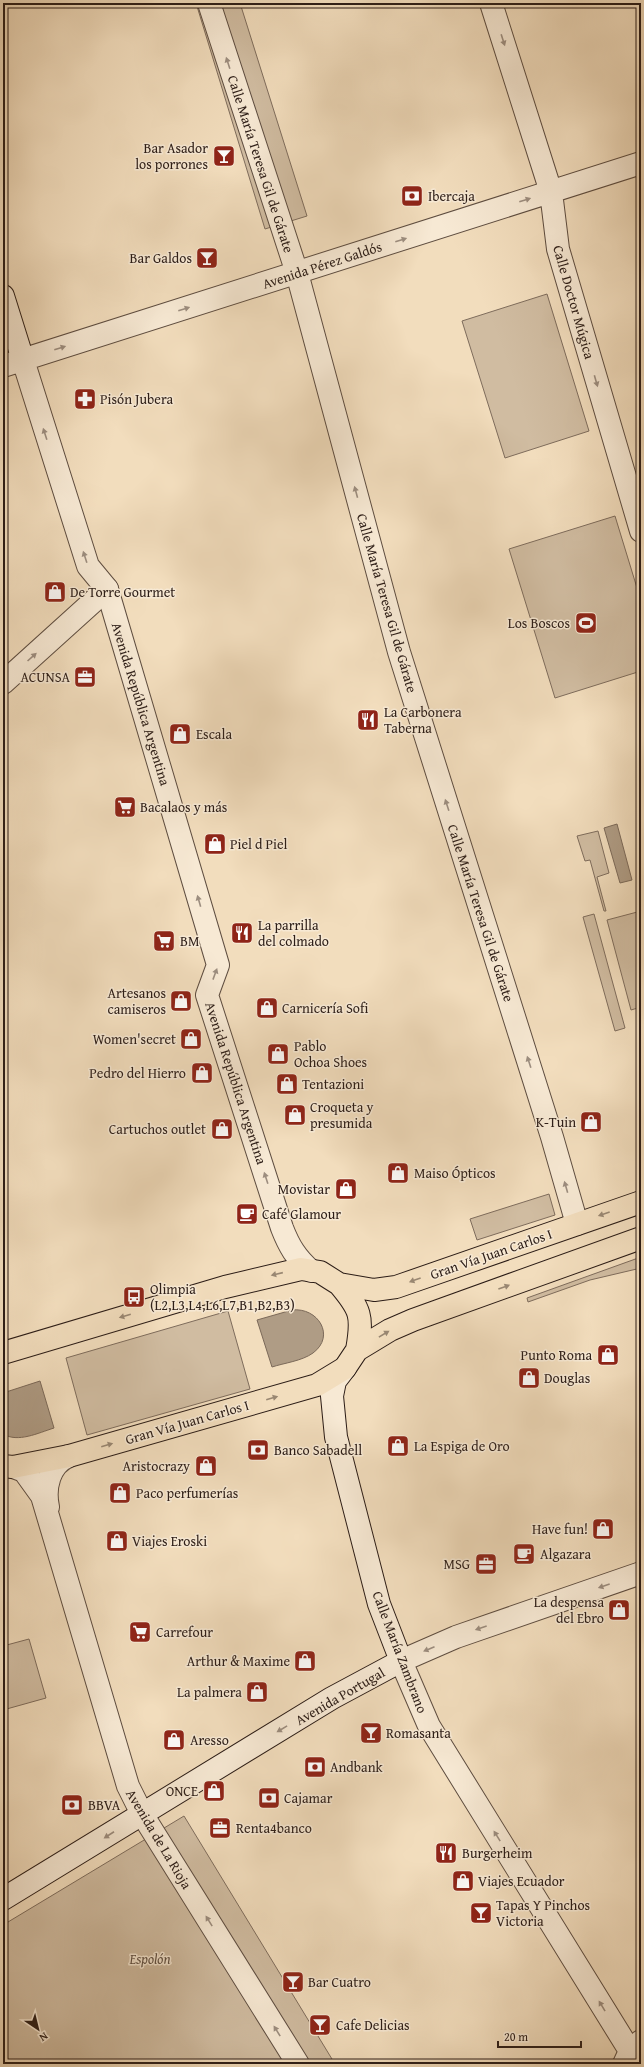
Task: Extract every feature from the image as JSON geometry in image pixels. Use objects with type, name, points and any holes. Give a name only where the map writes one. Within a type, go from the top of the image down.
[{"type":"main road","name":"Gran Vía Juan Carlos I","points":[[339,1284],[374,1290],[396,1287],[641,1202]]},
{"type":"main road","name":"Gran Vía Juan Carlos I","points":[[8,1466],[69,1456],[301,1390],[326,1381],[344,1368],[357,1350],[390,1330],[413,1320],[641,1238]]},
{"type":"main road","name":"Gran Vía Juan Carlos I","points":[[3,1353],[243,1282],[301,1269],[320,1272],[339,1284],[355,1304],[361,1326],[357,1350]]},
{"type":"street","name":"Calle María Teresa Gil de Gárate","points":[[209,3],[297,273],[399,652],[552,1137],[577,1224]]},
{"type":"street","name":"Calle Doctor Múgica","points":[[491,3],[551,192],[558,249],[641,531]]},
{"type":"street","name":"Avenida Pérez Galdós","points":[[13,363],[641,163]]},
{"type":"street","name":"Avenida República Argentina","points":[[3,296],[13,363],[88,566],[107,589],[218,966],[207,995],[282,1228],[290,1249],[299,1261],[311,1270]]},
{"type":"street","points":[[3,683],[107,589]]},
{"type":"street","name":"Calle María Zambrano","points":[[344,1368],[335,1381],[332,1396],[336,1437],[379,1604],[401,1661],[429,1726],[634,2053]]},
{"type":"street","name":"Calle María Zambrano","points":[[301,1390],[313,1390],[318,1393],[327,1403],[334,1416]]},
{"type":"street","name":"Avenida de La Rioja","points":[[51,1522],[46,1494],[48,1483],[57,1464],[69,1456]]},
{"type":"street","name":"Avenida de La Rioja","points":[[8,1466],[24,1472],[38,1488],[51,1522],[128,1786],[142,1814],[298,2064]]},
{"type":"street","name":"Avenida Portugal","points":[[3,1899],[332,1698],[401,1661],[456,1637],[641,1573]]},
{"type":"green space","points":[[196,3],[240,3],[307,216],[265,229]]},
{"type":"green space","points":[[547,294],[589,431],[505,458],[462,321]]},
{"type":"green space","name":"Los Boscos","points":[[615,516],[641,601],[641,671],[555,698],[509,549]]},
{"type":"green space","points":[[598,831],[609,873],[597,877],[606,911],[604,911],[590,860],[585,861],[577,836]]},
{"type":"green space","points":[[641,911],[641,1007],[631,1010],[607,920]]},
{"type":"green space","points":[[594,914],[625,1028],[615,1031],[583,917]]},
{"type":"green space","points":[[549,1194],[555,1215],[477,1240],[470,1219]]},
{"type":"green space","points":[[641,1257],[641,1268],[590,1280],[528,1302],[527,1298]]},
{"type":"green space","points":[[228,1311],[250,1389],[87,1435],[66,1358]]},
{"type":"green space","points":[[29,1639],[46,1698],[3,1710],[3,1646]]},
{"type":"green space","name":"Espolón","points":[[184,1816],[335,2064],[3,2064],[3,1925]]},
{"type":"shaded area","points":[[617,824],[632,880],[620,883],[604,828]]},
{"type":"shaded area","points":[[292,1310],[301,1310],[316,1318],[321,1324],[323,1339],[320,1346],[309,1356],[272,1367],[257,1320]]},
{"type":"shaded area","points":[[40,1381],[54,1428],[28,1436],[15,1438],[3,1434],[3,1393]]},
{"type":"place","name":"Bar Asador los porrones","points":[[224,156]]},
{"type":"place","name":"Ibercaja","points":[[412,196]]},
{"type":"place","name":"Bar Galdos","points":[[207,258]]},
{"type":"place","name":"Pisón Jubera","points":[[85,399]]},
{"type":"place","name":"De Torre Gourmet","points":[[55,592]]},
{"type":"place","name":"Los Boscos","points":[[586,623]]},
{"type":"place","name":"ACUNSA","points":[[85,677]]},
{"type":"place","name":"La Carbonera Taberna","points":[[368,720]]},
{"type":"place","name":"Escala","points":[[180,734]]},
{"type":"place","name":"Bacalaos y más","points":[[125,807]]},
{"type":"place","name":"Piel d Piel","points":[[215,844]]},
{"type":"place","name":"La parrilla del colmado","points":[[242,933]]},
{"type":"place","name":"BM","points":[[164,941]]},
{"type":"place","name":"Artesanos camiseros","points":[[181,1001]]},
{"type":"place","name":"Carnicería Sofi","points":[[267,1008]]},
{"type":"place","name":"Women'secret","points":[[191,1039]]},
{"type":"place","name":"Pablo Ochoa Shoes","points":[[278,1054]]},
{"type":"place","name":"Pedro del Hierro","points":[[202,1073]]},
{"type":"place","name":"Tentazioni","points":[[287,1084]]},
{"type":"place","name":"Croqueta y presumida","points":[[295,1115]]},
{"type":"place","name":"K-Tuin","points":[[591,1122]]},
{"type":"place","name":"Cartuchos outlet","points":[[222,1129]]},
{"type":"place","name":"Maiso Ópticos","points":[[398,1173]]},
{"type":"place","name":"Movistar","points":[[346,1189]]},
{"type":"place","name":"Café Glamour","points":[[247,1214]]},
{"type":"place","name":"Olimpia (L2,L3,L4,L6,L7,B1,B2,B3)","points":[[134,1297]]},
{"type":"place","name":"Punto Roma","points":[[608,1355]]},
{"type":"place","name":"Douglas","points":[[529,1378]]},
{"type":"place","name":"La Espiga de Oro","points":[[398,1446]]},
{"type":"place","name":"Banco Sabadell","points":[[258,1450]]},
{"type":"place","name":"Aristocrazy","points":[[206,1466]]},
{"type":"place","name":"Paco perfumerías","points":[[120,1493]]},
{"type":"place","name":"Have fun!","points":[[603,1529]]},
{"type":"place","name":"Viajes Eroski","points":[[117,1541]]},
{"type":"place","name":"Algazara","points":[[524,1554]]},
{"type":"place","name":"MSG","points":[[486,1564]]},
{"type":"place","name":"La despensa del Ebro","points":[[619,1610]]},
{"type":"place","name":"Carrefour","points":[[140,1632]]},
{"type":"place","name":"Arthur & Maxime","points":[[305,1661]]},
{"type":"place","name":"La palmera","points":[[257,1692]]},
{"type":"place","name":"Romasanta","points":[[371,1733]]},
{"type":"place","name":"Aresso","points":[[174,1740]]},
{"type":"place","name":"Andbank","points":[[315,1767]]},
{"type":"place","name":"ONCE","points":[[214,1791]]},
{"type":"place","name":"Cajamar","points":[[269,1798]]},
{"type":"place","name":"BBVA","points":[[72,1805]]},
{"type":"place","name":"Renta4banco","points":[[220,1828]]},
{"type":"place","name":"Burgerheim","points":[[446,1853]]},
{"type":"place","name":"Viajes Ecuador","points":[[463,1881]]},
{"type":"place","name":"Tapas Y Pinchos Victoria","points":[[481,1913]]},
{"type":"place","name":"Bar Cuatro","points":[[293,1982]]},
{"type":"place","name":"Cafe Delicias","points":[[320,2025]]}]
